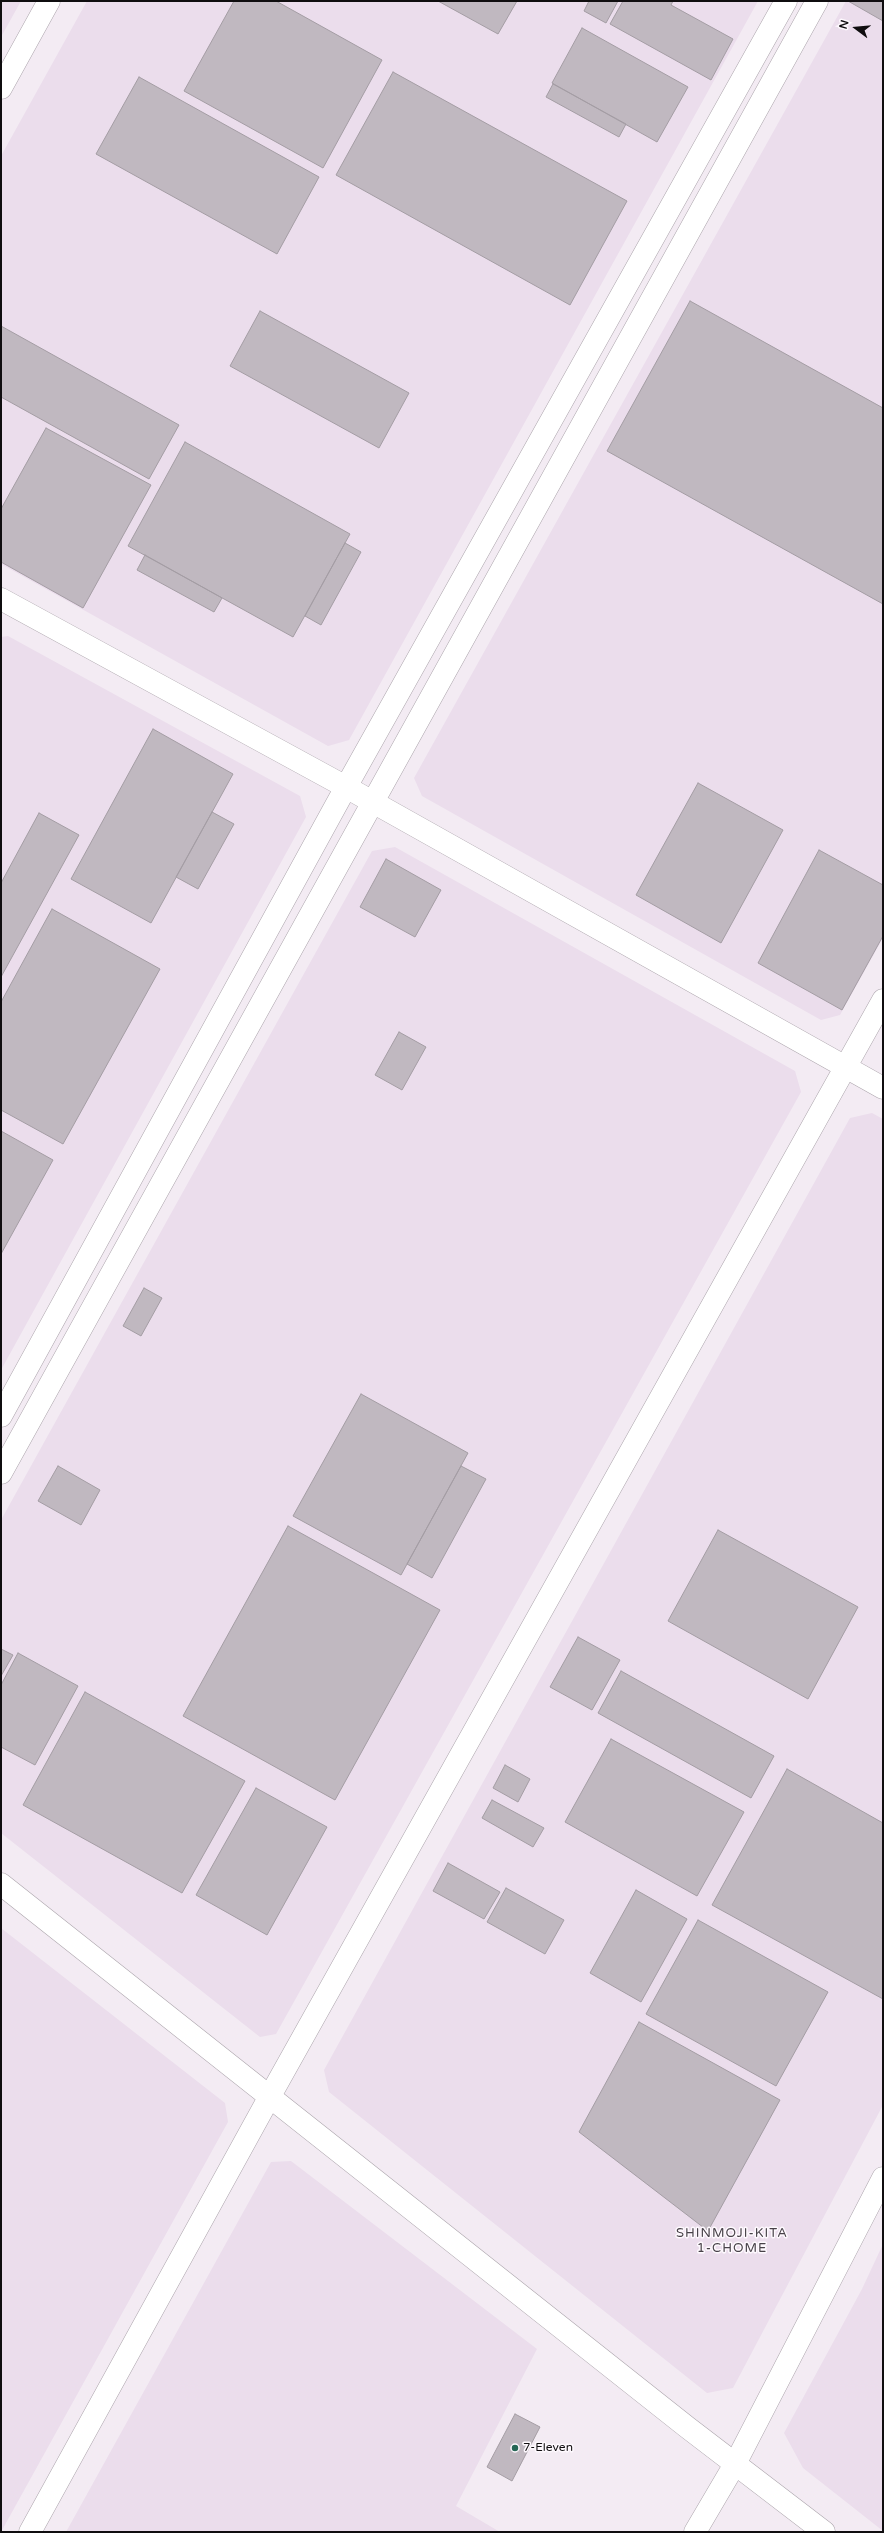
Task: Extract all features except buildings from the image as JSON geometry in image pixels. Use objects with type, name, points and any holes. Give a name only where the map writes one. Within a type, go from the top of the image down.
[{"type":"street","points":[[1,88],[49,1]]},
{"type":"street","points":[[1,1416],[346,787],[786,1]]},
{"type":"street","points":[[1,1473],[817,1]]},
{"type":"street","points":[[1,599],[346,787],[883,1088]]},
{"type":"street","points":[[30,2532],[270,2096],[883,1000]]},
{"type":"street","points":[[1,1884],[735,2464],[824,2532]]},
{"type":"street","points":[[695,2532],[735,2464],[883,2178]]},
{"type":"shaded area","points":[[1,1],[21,1],[1,37]]},
{"type":"shaded area","points":[[87,1],[758,1],[349,740],[328,746],[1,564],[1,156]]},
{"type":"shaded area","points":[[846,1],[883,1],[883,938],[840,1015],[821,1020],[422,796],[414,778]]},
{"type":"shaded area","points":[[8,636],[300,796],[306,817],[1,1370],[1,637]]},
{"type":"shaded area","points":[[395,847],[795,1071],[801,1092],[276,2034],[260,2037],[1,1833],[1,1520],[372,851]]},
{"type":"shaded area","points":[[872,1113],[883,1119],[883,2105],[733,2388],[707,2393],[329,2092],[324,2070],[850,1118]]},
{"type":"shaded area","points":[[1,1928],[225,2103],[228,2122],[1,2532]]},
{"type":"shaded area","points":[[291,2161],[537,2349],[456,2506],[500,2532],[66,2532],[271,2162]]},
{"type":"shaded area","points":[[883,2244],[883,2531],[803,2468],[784,2433],[862,2289]]},
{"type":"place","name":"7-Eleven","points":[[515,2448]]},
{"type":"district","name":"SHINMOJI-KITA 1-CHOME","points":[[732,2242]]}]
